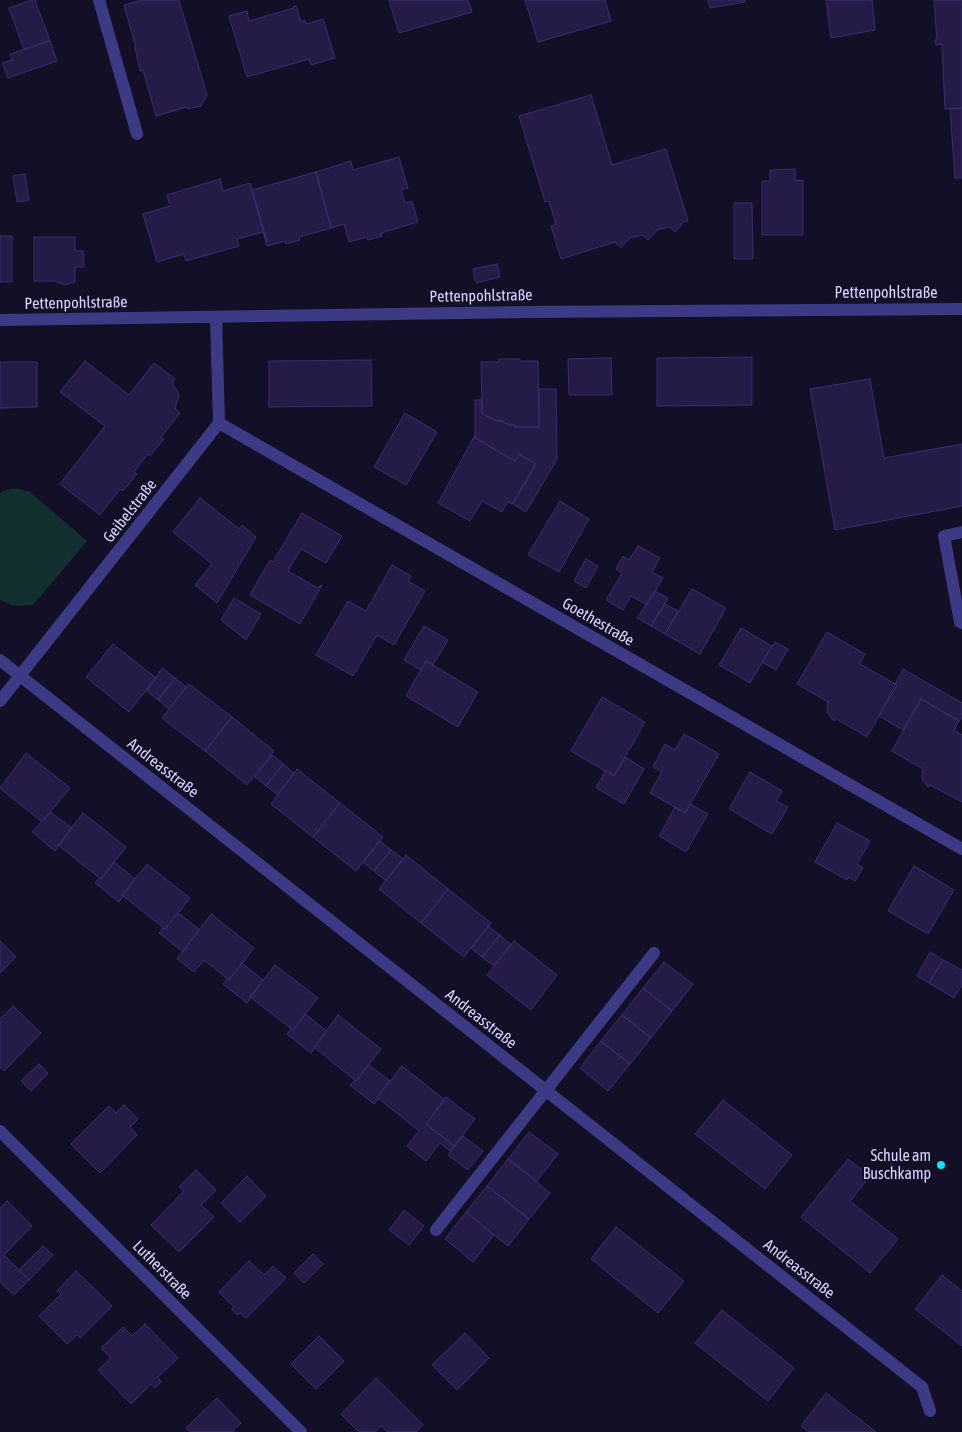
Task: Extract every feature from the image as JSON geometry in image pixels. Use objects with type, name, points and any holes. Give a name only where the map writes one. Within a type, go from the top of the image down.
[{"type":"street","points":[[100,0],[137,134]]},
{"type":"street","name":"Pettenpohlstraße","points":[[0,320],[962,308]]},
{"type":"street","points":[[216,317],[218,424]]},
{"type":"street","name":"Geibelstraße","points":[[0,701],[218,424]]},
{"type":"street","name":"Goethestraße","points":[[218,424],[962,849]]},
{"type":"street","points":[[962,532],[944,536],[960,622],[962,623]]},
{"type":"street","name":"Andreasstraße","points":[[0,660],[922,1387],[930,1411]]},
{"type":"street","points":[[436,1230],[654,953]]},
{"type":"street","name":"Lutherstraße","points":[[0,1132],[301,1432]]},
{"type":"green space","points":[[14,488],[30,492],[87,541],[33,605],[14,606],[0,600],[0,493]]},
{"type":"building","points":[[35,0],[50,41],[24,49],[9,8]]},
{"type":"building","points":[[143,0],[179,0],[207,95],[201,106],[188,109],[187,107],[156,116],[143,70],[140,71],[136,47],[124,5]]},
{"type":"building","points":[[389,0],[468,0],[472,12],[399,33]]},
{"type":"building","points":[[525,0],[605,0],[611,21],[538,42]]},
{"type":"building","points":[[708,0],[745,0],[745,2],[710,8]]},
{"type":"building","points":[[826,0],[872,0],[875,30],[831,38]]},
{"type":"building","points":[[934,0],[962,0],[962,108],[945,109],[942,44],[936,45],[935,40],[937,40]]},
{"type":"building","points":[[296,6],[301,22],[305,20],[306,24],[323,19],[335,58],[311,65],[309,59],[247,77],[229,16],[247,11],[249,21]]},
{"type":"building","points":[[50,41],[57,61],[8,78],[2,63],[12,60],[10,54]]},
{"type":"building","points":[[591,95],[612,165],[666,149],[688,221],[684,222],[675,232],[669,227],[657,230],[648,240],[642,235],[630,238],[621,248],[615,242],[561,259],[551,226],[556,224],[549,201],[545,202],[519,116]]},
{"type":"building","points":[[962,108],[962,178],[955,178],[950,109]]},
{"type":"building","points":[[399,157],[408,188],[401,190],[405,203],[412,201],[418,222],[381,233],[382,236],[368,240],[367,237],[349,242],[344,224],[331,228],[316,172],[351,161],[353,170]]},
{"type":"building","points":[[795,169],[795,181],[803,180],[803,235],[762,235],[762,181],[770,181],[770,170]]},
{"type":"building","points":[[316,172],[331,228],[299,237],[300,240],[286,244],[285,241],[267,246],[252,190]]},
{"type":"building","points":[[25,174],[29,200],[17,202],[13,176]]},
{"type":"building","points":[[220,179],[223,191],[250,183],[267,241],[263,232],[237,239],[239,246],[186,261],[184,254],[157,262],[143,214],[170,206],[167,195]]},
{"type":"building","points":[[734,203],[752,203],[753,259],[734,259]]},
{"type":"building","points":[[0,236],[12,236],[12,282],[0,282]]},
{"type":"building","points":[[34,237],[75,237],[75,251],[83,251],[84,267],[75,267],[75,282],[64,285],[55,281],[34,281]]},
{"type":"building","points":[[497,264],[500,277],[476,283],[473,269]]},
{"type":"building","points":[[752,357],[752,405],[657,406],[657,358]]},
{"type":"building","points":[[611,358],[612,395],[569,395],[568,359]]},
{"type":"building","points":[[499,359],[538,361],[539,427],[515,427],[515,425],[498,421],[482,414],[481,362],[499,362]]},
{"type":"building","points":[[371,360],[372,406],[269,407],[269,361]]},
{"type":"building","points":[[85,361],[129,395],[154,363],[175,379],[172,383],[179,397],[175,408],[180,413],[161,437],[164,439],[150,456],[148,454],[134,472],[137,474],[123,491],[120,489],[100,515],[60,484],[105,426],[60,392]]},
{"type":"building","points":[[0,362],[37,362],[37,407],[0,408]]},
{"type":"building","points":[[870,379],[884,458],[962,444],[962,506],[835,530],[810,389]]},
{"type":"building","points":[[539,389],[556,389],[557,459],[526,512],[513,504],[536,464],[519,454],[515,461],[475,438],[475,400],[482,400],[482,414],[498,421],[515,425],[515,427],[539,427]]},
{"type":"building","points":[[405,413],[437,432],[406,485],[374,467]]},
{"type":"building","points":[[474,437],[515,461],[519,454],[536,464],[512,504],[508,502],[502,512],[482,501],[470,521],[438,503]]},
{"type":"building","points":[[200,498],[239,529],[242,525],[256,537],[217,603],[195,585],[212,564],[173,532]]},
{"type":"building","points":[[560,501],[589,519],[559,572],[528,555]]},
{"type":"building","points":[[302,513],[342,536],[326,563],[301,549],[288,571],[318,588],[322,585],[300,624],[250,595],[270,560],[273,562]]},
{"type":"building","points":[[638,546],[660,558],[652,572],[663,578],[647,605],[631,596],[623,610],[606,600],[622,573],[616,569],[623,556],[629,560]]},
{"type":"building","points":[[586,559],[598,566],[586,588],[574,581]]},
{"type":"building","points":[[392,565],[411,576],[408,581],[425,591],[394,645],[377,635],[353,676],[316,655],[348,601],[366,611]]},
{"type":"building","points":[[692,589],[726,608],[700,654],[665,634]]},
{"type":"building","points":[[655,591],[668,598],[651,626],[637,618]]},
{"type":"building","points":[[234,598],[261,614],[246,640],[221,620]]},
{"type":"building","points":[[665,604],[678,611],[665,634],[651,626]]},
{"type":"building","points":[[424,626],[448,640],[433,665],[426,661],[421,670],[404,660]]},
{"type":"building","points":[[741,628],[772,646],[750,683],[719,665]]},
{"type":"building","points":[[827,632],[865,654],[860,664],[897,685],[867,737],[835,718],[834,721],[827,712],[828,702],[797,684]]},
{"type":"building","points":[[775,642],[788,649],[776,670],[762,662]]},
{"type":"building","points":[[113,644],[156,678],[129,712],[86,677]]},
{"type":"building","points":[[426,661],[478,692],[458,727],[406,696]]},
{"type":"building","points":[[162,668],[175,678],[158,700],[147,691]]},
{"type":"building","points":[[903,669],[962,703],[962,717],[959,721],[921,699],[903,730],[879,716]]},
{"type":"building","points":[[175,678],[186,687],[169,709],[158,700]]},
{"type":"building","points":[[189,684],[232,717],[205,751],[162,718]]},
{"type":"building","points":[[602,697],[645,722],[614,776],[571,751]]},
{"type":"building","points":[[921,699],[959,721],[954,730],[962,735],[962,802],[930,785],[928,787],[922,779],[923,769],[892,751]]},
{"type":"building","points":[[232,717],[274,751],[247,785],[205,751]]},
{"type":"building","points":[[684,734],[719,754],[685,813],[650,793],[662,772],[653,767],[665,744],[675,750]]},
{"type":"building","points":[[26,753],[70,788],[42,822],[0,788]]},
{"type":"building","points":[[272,755],[283,764],[266,786],[255,777]]},
{"type":"building","points":[[625,757],[644,769],[624,804],[596,788],[606,770],[614,776]]},
{"type":"building","points":[[283,764],[294,773],[278,795],[266,786]]},
{"type":"building","points":[[297,769],[340,803],[313,837],[271,804]]},
{"type":"building","points":[[750,772],[782,791],[776,801],[788,807],[772,834],[729,809]]},
{"type":"building","points":[[340,803],[383,837],[356,871],[313,837]]},
{"type":"building","points":[[690,804],[708,814],[686,852],[659,836],[675,807],[685,813]]},
{"type":"building","points":[[50,812],[72,828],[55,851],[32,832]]},
{"type":"building","points":[[83,813],[126,847],[101,879],[58,845]]},
{"type":"building","points":[[837,823],[870,841],[857,864],[863,868],[855,881],[849,877],[847,880],[815,862]]},
{"type":"building","points":[[380,841],[391,850],[374,871],[363,862]]},
{"type":"building","points":[[391,850],[403,859],[386,881],[374,871]]},
{"type":"building","points":[[406,855],[448,889],[421,923],[379,889]]},
{"type":"building","points":[[114,862],[135,879],[119,902],[95,883],[99,878],[101,879]]},
{"type":"building","points":[[147,864],[190,898],[165,929],[122,895]]},
{"type":"building","points":[[914,866],[954,890],[928,934],[888,911]]},
{"type":"building","points":[[448,889],[491,923],[464,957],[421,923]]},
{"type":"building","points":[[178,913],[199,929],[183,952],[159,933],[163,928],[165,929]]},
{"type":"building","points":[[211,914],[254,948],[229,980],[204,960],[194,972],[177,959]]},
{"type":"building","points":[[488,926],[500,935],[482,957],[471,948]]},
{"type":"building","points":[[500,935],[511,945],[494,966],[482,957]]},
{"type":"building","points":[[0,941],[16,957],[0,973]]},
{"type":"building","points":[[514,941],[557,975],[531,1010],[487,975]]},
{"type":"building","points":[[930,952],[943,960],[929,983],[917,976]]},
{"type":"building","points":[[943,960],[962,970],[962,985],[954,998],[929,983]]},
{"type":"building","points":[[664,962],[693,984],[672,1011],[643,988]]},
{"type":"building","points":[[242,963],[263,980],[247,1003],[223,984],[227,979],[229,980]]},
{"type":"building","points":[[275,965],[318,998],[293,1030],[250,997]]},
{"type":"building","points":[[643,988],[672,1011],[651,1038],[622,1015]]},
{"type":"building","points":[[13,1006],[41,1033],[4,1071],[0,1067],[0,1019]]},
{"type":"building","points":[[305,1014],[327,1031],[311,1053],[287,1034],[291,1029],[293,1030]]},
{"type":"building","points":[[338,1015],[381,1049],[356,1081],[314,1047]]},
{"type":"building","points":[[622,1015],[651,1038],[630,1064],[601,1041]]},
{"type":"building","points":[[601,1041],[630,1064],[608,1091],[580,1068]]},
{"type":"building","points":[[39,1064],[48,1073],[31,1091],[21,1081]]},
{"type":"building","points":[[369,1065],[390,1081],[377,1097],[378,1099],[374,1104],[350,1085],[356,1081]]},
{"type":"building","points":[[402,1066],[445,1100],[426,1124],[454,1146],[450,1151],[440,1143],[426,1161],[407,1146],[419,1131],[377,1097]]},
{"type":"building","points":[[446,1097],[475,1119],[454,1146],[426,1124]]},
{"type":"building","points":[[723,1100],[792,1155],[765,1189],[695,1134]]},
{"type":"building","points":[[124,1105],[138,1119],[130,1127],[137,1135],[100,1173],[71,1144],[109,1106],[116,1113]]},
{"type":"building","points":[[529,1132],[558,1154],[537,1181],[508,1159]]},
{"type":"building","points":[[463,1136],[483,1151],[468,1170],[448,1155]]},
{"type":"building","points":[[508,1159],[550,1193],[529,1219],[487,1186]]},
{"type":"building","points":[[848,1159],[870,1176],[850,1201],[898,1239],[870,1273],[801,1217]]},
{"type":"building","points":[[196,1170],[216,1190],[201,1205],[214,1217],[179,1252],[151,1225],[184,1191],[179,1187]]},
{"type":"building","points":[[247,1176],[266,1196],[240,1222],[221,1203]]},
{"type":"building","points":[[487,1186],[529,1219],[508,1246],[466,1212]]},
{"type":"building","points":[[7,1201],[32,1226],[4,1255],[29,1280],[14,1295],[0,1282],[0,1208]]},
{"type":"building","points":[[404,1210],[424,1226],[409,1245],[389,1230]]},
{"type":"building","points":[[466,1212],[494,1235],[473,1262],[445,1239]]},
{"type":"building","points":[[616,1227],[684,1281],[658,1313],[591,1259]]},
{"type":"building","points":[[43,1246],[53,1255],[29,1280],[19,1270]]},
{"type":"building","points":[[313,1254],[323,1264],[304,1283],[294,1273]]},
{"type":"building","points":[[249,1261],[264,1275],[273,1266],[286,1278],[246,1318],[240,1313],[237,1315],[232,1309],[234,1307],[219,1292]]},
{"type":"building","points":[[76,1271],[112,1306],[80,1338],[77,1335],[67,1344],[39,1316],[61,1294],[57,1291]]},
{"type":"building","points":[[942,1275],[962,1291],[962,1346],[915,1309]]},
{"type":"building","points":[[722,1310],[794,1368],[768,1401],[695,1343]]},
{"type":"building","points":[[145,1324],[178,1358],[158,1377],[161,1382],[155,1388],[151,1384],[131,1404],[98,1370],[111,1358],[101,1348],[123,1327],[132,1336]]},
{"type":"building","points":[[465,1333],[489,1358],[457,1390],[432,1365]]},
{"type":"building","points":[[319,1336],[344,1361],[316,1389],[291,1364]]},
{"type":"building","points":[[376,1378],[423,1425],[416,1432],[388,1432],[381,1426],[375,1432],[359,1432],[341,1414]]},
{"type":"building","points":[[826,1393],[876,1432],[809,1432],[801,1426]]},
{"type":"building","points":[[217,1398],[241,1423],[233,1430],[235,1432],[190,1432],[186,1428]]},
{"type":"place","name":"Schule am Buschkamp","points":[[941,1165]]}]
